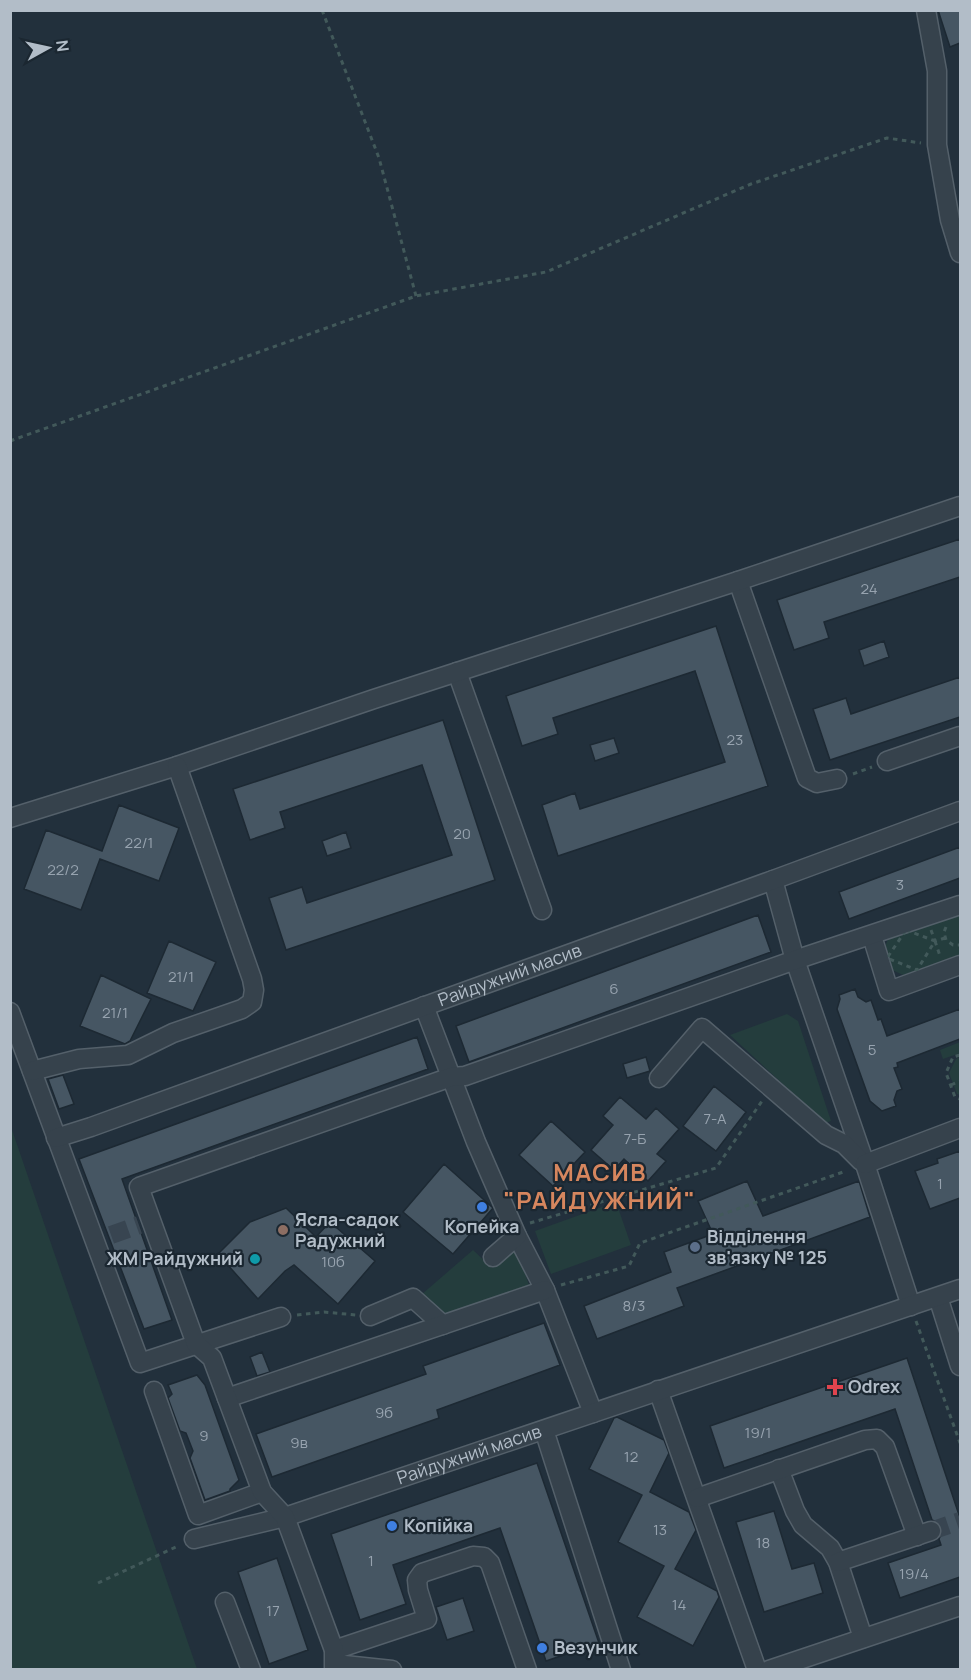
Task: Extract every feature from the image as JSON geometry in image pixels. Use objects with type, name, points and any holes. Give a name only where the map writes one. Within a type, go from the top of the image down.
[{"type":"street","points":[[926,10],[937,71],[937,145],[950,220],[960,249]]},
{"type":"street","points":[[10,818],[177,766],[960,506]]},
{"type":"street","points":[[738,581],[807,778],[817,783],[837,779]]},
{"type":"street","points":[[457,672],[542,910]]},
{"type":"street","points":[[887,761],[960,736]]},
{"type":"street","points":[[32,1071],[79,1059],[128,1055],[173,1033],[242,1009],[252,1002],[254,990],[252,979],[177,766]]},
{"type":"street","name":"Райдужний масив","points":[[56,1138],[960,811]]},
{"type":"street","points":[[773,880],[795,960],[911,1306]]},
{"type":"street","points":[[334,1661],[285,1518],[262,1492],[212,1358],[196,1344],[145,1223],[139,1187],[451,1077],[465,1076],[795,960],[878,942],[960,905]]},
{"type":"street","points":[[878,942],[889,991],[960,966]]},
{"type":"street","points":[[691,997],[702,1028],[826,1135],[844,1144],[865,1164]]},
{"type":"street","points":[[424,1006],[476,1142],[545,1290],[593,1413]]},
{"type":"street","points":[[10,1012],[56,1138],[103,1238],[140,1363],[281,1317]]},
{"type":"street","points":[[659,1078],[702,1028]]},
{"type":"street","points":[[865,1164],[960,1128]]},
{"type":"street","points":[[493,1257],[516,1232]]},
{"type":"street","name":"Райдужний масив","points":[[194,1539],[285,1518],[960,1289]]},
{"type":"street","points":[[227,1398],[545,1290]]},
{"type":"street","points":[[938,1297],[960,1366]]},
{"type":"street","points":[[369,1316],[413,1298],[443,1325]]},
{"type":"street","points":[[658,1390],[757,1670]]},
{"type":"street","points":[[154,1391],[198,1515],[262,1492]]},
{"type":"street","points":[[544,1430],[621,1670]]},
{"type":"street","points":[[697,1498],[865,1440],[877,1439],[885,1447],[924,1533],[838,1562]]},
{"type":"street","points":[[779,1469],[795,1512],[803,1525],[830,1548],[838,1562],[863,1638]]},
{"type":"street","points":[[334,1661],[427,1619],[417,1590],[417,1580],[422,1573],[473,1556],[484,1557],[490,1563],[527,1670]]},
{"type":"street","points":[[225,1602],[251,1670]]},
{"type":"street","points":[[769,1670],[960,1606]]},
{"type":"street","points":[[334,1661],[392,1670]]},
{"type":"path","points":[[322,10],[379,158],[416,296]]},
{"type":"path","points":[[10,441],[416,296],[546,272],[751,184],[887,138],[937,145]]},
{"type":"path","points":[[837,779],[887,761]]},
{"type":"path","points":[[928,922],[935,941]]},
{"type":"path","points":[[948,924],[944,932],[945,938],[953,945],[960,945]]},
{"type":"path","points":[[887,958],[906,930]]},
{"type":"path","points":[[897,933],[906,930],[935,941],[945,938]]},
{"type":"path","points":[[917,970],[935,941]]},
{"type":"path","points":[[878,942],[890,969]]},
{"type":"path","points":[[887,958],[917,970]]},
{"type":"path","points":[[910,973],[926,968]]},
{"type":"path","points":[[960,1055],[953,1057],[946,1073],[954,1097],[960,1099]]},
{"type":"path","points":[[950,1085],[960,1081]]},
{"type":"path","points":[[516,1232],[716,1168],[771,1087]]},
{"type":"path","points":[[545,1290],[630,1266],[640,1243],[865,1164]]},
{"type":"path","points":[[911,1306],[960,1443]]},
{"type":"path","points":[[281,1317],[324,1312],[369,1316]]},
{"type":"path","points":[[98,1583],[194,1539]]},
{"type":"green space","points":[[960,909],[960,957],[903,975],[890,969],[884,949],[889,937]]},
{"type":"green space","points":[[787,1014],[798,1021],[831,1121],[825,1123],[730,1035]]},
{"type":"green space","points":[[960,1042],[960,1053],[943,1059],[940,1050]]},
{"type":"green space","points":[[960,1057],[960,1095],[957,1094],[949,1073],[956,1059]]},
{"type":"green space","points":[[11,1127],[197,1669],[11,1669]]},
{"type":"green space","points":[[616,1202],[631,1245],[551,1274],[535,1231]]},
{"type":"green space","points":[[516,1248],[530,1288],[445,1317],[421,1295],[473,1250],[492,1268]]},
{"type":"building","points":[[938,10],[960,10],[960,43],[950,47]]},
{"type":"building","points":[[960,539],[960,577],[824,622],[829,638],[794,650],[777,600]]},
{"type":"building","points":[[716,626],[768,786],[558,856],[542,805],[575,793],[580,809],[725,762],[695,671],[553,718],[558,734],[522,746],[506,696]]},
{"type":"building","points":[[884,641],[889,657],[864,666],[859,650]]},
{"type":"building","points":[[960,677],[960,717],[830,760],[813,709],[846,698],[851,714]]},
{"type":"building","points":[[443,720],[495,880],[286,950],[269,898],[302,887],[307,903],[452,855],[422,765],[280,812],[285,828],[250,840],[233,789]]},
{"type":"building","points":[[614,738],[619,753],[595,761],[590,745]]},
{"type":"building","points":[[119,805],[179,828],[159,881],[100,859],[81,910],[24,889],[46,830],[102,851]]},
{"type":"building","points":[[346,832],[351,848],[327,856],[322,841]]},
{"type":"building","points":[[960,847],[960,878],[849,919],[839,892]]},
{"type":"building","points":[[758,915],[771,952],[469,1062],[456,1026]]},
{"type":"building","points":[[169,941],[216,962],[193,1011],[147,993]]},
{"type":"building","points":[[101,975],[151,999],[130,1041],[125,1044],[80,1026]]},
{"type":"building","points":[[855,989],[858,997],[866,1002],[871,1000],[887,1036],[960,1009],[960,1039],[897,1063],[898,1067],[894,1068],[902,1089],[897,1091],[894,1100],[896,1106],[882,1111],[870,1101],[837,1009],[839,995]]},
{"type":"building","points":[[417,1037],[428,1069],[122,1179],[172,1320],[144,1329],[79,1159]]},
{"type":"building","points":[[646,1057],[650,1071],[627,1078],[623,1064]]},
{"type":"building","points":[[63,1075],[74,1104],[59,1109],[48,1079]]},
{"type":"building","points":[[714,1086],[746,1112],[716,1151],[683,1126]]},
{"type":"building","points":[[620,1097],[646,1119],[656,1108],[679,1129],[657,1154],[666,1161],[648,1181],[624,1159],[614,1170],[591,1150],[613,1125],[603,1116]]},
{"type":"building","points":[[551,1121],[585,1152],[553,1186],[519,1155]]},
{"type":"building","points":[[960,1151],[960,1198],[930,1209],[915,1171],[938,1163],[937,1159]]},
{"type":"building","points":[[444,1164],[493,1208],[453,1254],[403,1212]]},
{"type":"building","points":[[747,1181],[763,1216],[859,1181],[870,1217],[677,1288],[684,1306],[597,1339],[584,1306],[671,1272],[664,1252],[713,1234],[698,1201]]},
{"type":"building","points":[[286,1208],[316,1237],[330,1222],[375,1261],[338,1304],[294,1265],[285,1271],[258,1299],[218,1254],[250,1222]]},
{"type":"building","points":[[544,1323],[560,1365],[437,1410],[439,1418],[272,1477],[256,1434],[426,1374],[423,1366]]},
{"type":"building","points":[[262,1352],[270,1372],[257,1376],[250,1357]]},
{"type":"building","points":[[907,1358],[960,1518],[960,1577],[900,1598],[888,1563],[941,1545],[939,1539],[942,1533],[939,1523],[932,1520],[895,1409],[724,1468],[710,1426]]},
{"type":"building","points":[[197,1375],[205,1385],[239,1480],[230,1491],[205,1500],[190,1458],[193,1451],[186,1433],[180,1431],[168,1398],[172,1394],[168,1385]]},
{"type":"building","points":[[617,1417],[664,1440],[669,1453],[650,1492],[689,1512],[696,1530],[675,1569],[717,1591],[719,1597],[693,1646],[637,1617],[664,1566],[618,1542],[642,1495],[589,1469],[614,1418]]},
{"type":"building","points":[[537,1463],[599,1643],[546,1661],[500,1528],[393,1565],[406,1604],[360,1620],[331,1534]]},
{"type":"building","points":[[774,1511],[792,1569],[814,1563],[823,1593],[764,1612],[736,1522]]},
{"type":"building","points":[[277,1558],[308,1650],[269,1664],[238,1572]]},
{"type":"building","points":[[463,1598],[474,1631],[447,1640],[436,1607]]},
{"type":"tunnel","points":[[111,1235],[139,1225]]},
{"type":"tunnel","points":[[931,1531],[960,1521]]},
{"type":"place","name":"Копейка","points":[[482,1207]]},
{"type":"place","name":"Ясла-садок Радужний","points":[[283,1230]]},
{"type":"place","name":"Відділення зв'язку № 125","points":[[695,1247]]},
{"type":"place","name":"ЖМ Райдужний","points":[[255,1259]]},
{"type":"place","name":"Odrex","points":[[835,1387]]},
{"type":"place","name":"Копійка","points":[[392,1526]]},
{"type":"place","name":"Везунчик","points":[[542,1648]]},
{"type":"district","name":"МАСИВ \"РАЙДУЖНИЙ\"","points":[[600,1187]]}]
